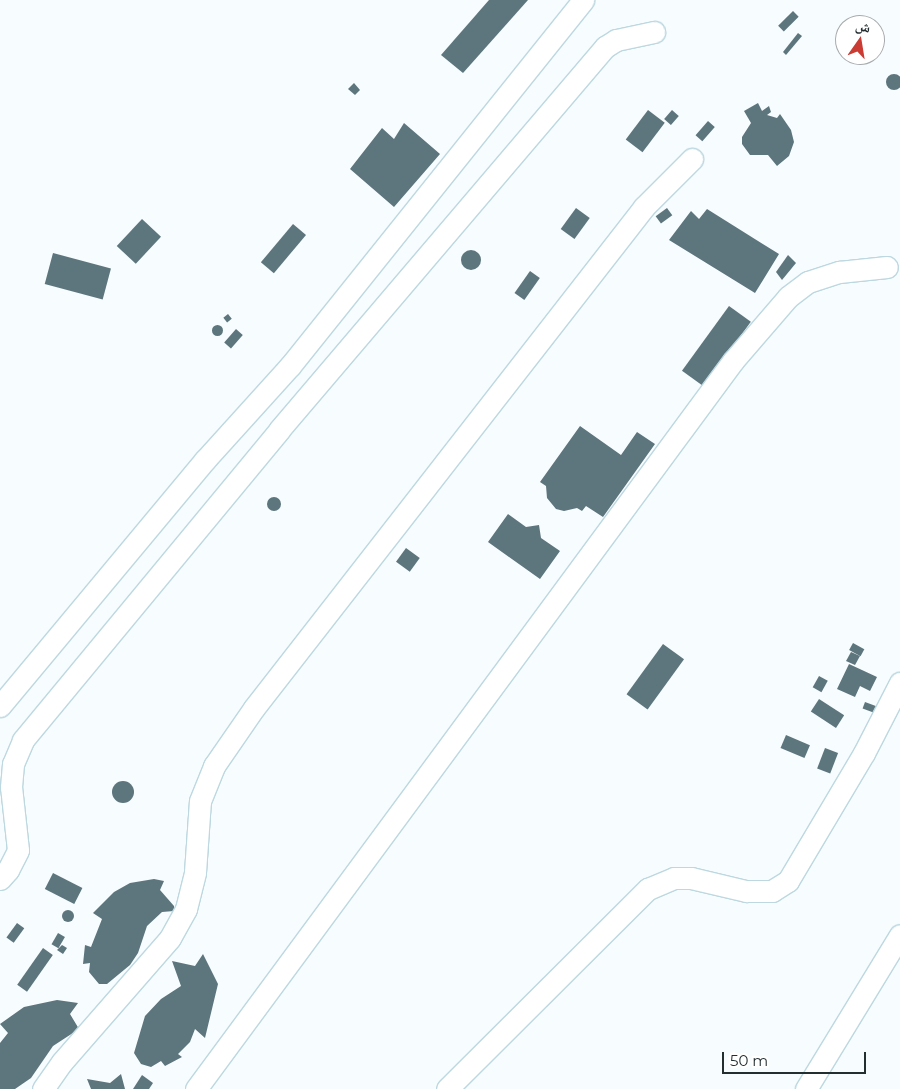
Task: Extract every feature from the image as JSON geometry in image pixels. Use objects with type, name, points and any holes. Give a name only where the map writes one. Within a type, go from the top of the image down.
[{"type":"street","points":[[0,706],[205,460],[297,358],[584,0]]},
{"type":"street","points":[[0,879],[8,870],[18,850],[10,787],[14,764],[24,740],[279,430],[605,47],[616,40],[654,32]]},
{"type":"street","points":[[43,1089],[62,1062],[170,938],[186,909],[195,872],[200,801],[205,784],[224,752],[644,207],[692,159]]},
{"type":"street","points":[[196,1089],[733,361],[788,297],[808,282],[839,272],[888,267]]},
{"type":"street","points":[[447,1089],[648,889],[674,878],[691,878],[746,891],[772,891],[788,881],[864,753],[900,683]]},
{"type":"street","points":[[806,1089],[900,935]]},
{"type":"building","points":[[489,0],[528,0],[463,73],[441,55]]},
{"type":"building","points":[[793,11],[799,17],[784,32],[778,26]]},
{"type":"building","points":[[798,33],[802,36],[786,55],[783,52]]},
{"type":"building","points":[[891,74],[897,74],[902,79],[900,88],[891,90],[886,85],[886,79]]},
{"type":"building","points":[[354,83],[360,90],[355,95],[348,89]]},
{"type":"building","points":[[758,103],[762,111],[769,106],[771,112],[767,115],[777,118],[780,114],[791,130],[794,142],[789,156],[777,166],[768,155],[750,155],[742,144],[742,137],[751,123],[744,111]]},
{"type":"building","points":[[648,110],[665,123],[643,152],[626,140]]},
{"type":"building","points":[[672,110],[679,116],[671,125],[664,119]]},
{"type":"building","points":[[708,121],[715,127],[702,141],[696,135]]},
{"type":"building","points":[[404,123],[440,154],[394,207],[350,169],[382,128],[394,139]]},
{"type":"building","points":[[576,208],[590,218],[574,239],[561,229]]},
{"type":"building","points":[[667,208],[672,215],[661,224],[656,216]]},
{"type":"building","points":[[707,209],[779,254],[755,293],[669,240],[691,211],[699,219]]},
{"type":"building","points":[[142,219],[161,237],[136,264],[117,246]]},
{"type":"building","points":[[293,224],[306,235],[274,273],[261,262]]},
{"type":"building","points":[[471,250],[478,253],[481,260],[478,267],[471,270],[464,267],[461,260],[464,253]]},
{"type":"building","points":[[53,253],[111,269],[103,299],[45,284]]},
{"type":"building","points":[[788,255],[796,263],[782,280],[776,272]]},
{"type":"building","points":[[530,271],[540,278],[524,300],[515,293]]},
{"type":"building","points":[[729,306],[751,322],[704,387],[682,371]]},
{"type":"building","points":[[228,314],[232,319],[227,322],[223,318]]},
{"type":"building","points":[[217,324],[223,330],[217,336],[211,330]]},
{"type":"building","points":[[236,329],[243,335],[231,348],[224,343]]},
{"type":"building","points":[[580,426],[621,455],[637,432],[655,444],[603,517],[586,506],[582,511],[577,508],[564,511],[556,509],[547,498],[546,486],[540,482]]},
{"type":"building","points":[[274,497],[279,499],[281,504],[279,509],[274,511],[269,509],[267,504],[269,499]]},
{"type":"building","points":[[508,514],[526,527],[539,525],[541,538],[560,551],[540,579],[488,542]]},
{"type":"building","points":[[406,548],[420,558],[410,572],[396,562]]},
{"type":"building","points":[[853,643],[864,649],[860,656],[849,650]]},
{"type":"building","points":[[663,644],[684,659],[648,709],[627,694]]},
{"type":"building","points":[[851,652],[860,656],[855,665],[846,661]]},
{"type":"building","points":[[849,664],[877,677],[870,691],[860,686],[855,697],[837,689]]},
{"type":"building","points":[[819,676],[828,681],[821,692],[813,687]]},
{"type":"building","points":[[819,699],[844,715],[836,728],[811,712]]},
{"type":"building","points":[[865,702],[879,707],[877,714],[863,709]]},
{"type":"building","points":[[786,735],[810,745],[804,758],[781,748]]},
{"type":"building","points":[[825,748],[838,753],[830,774],[817,769]]},
{"type":"building","points":[[123,781],[131,784],[134,792],[131,800],[123,803],[115,800],[112,792],[115,784]]},
{"type":"building","points":[[53,873],[82,888],[74,904],[45,889]]},
{"type":"building","points":[[154,879],[164,881],[160,890],[174,906],[174,911],[162,912],[147,926],[138,953],[130,965],[107,984],[99,984],[89,972],[90,963],[83,964],[85,945],[91,947],[102,919],[93,913],[114,892],[130,883]]},
{"type":"building","points":[[68,910],[74,916],[68,922],[62,916]]},
{"type":"building","points":[[17,923],[24,928],[14,943],[6,938]]},
{"type":"building","points":[[58,933],[65,937],[58,948],[52,944]]},
{"type":"building","points":[[62,945],[67,948],[63,954],[57,950]]},
{"type":"building","points":[[43,948],[53,955],[27,992],[17,985]]},
{"type":"building","points":[[203,954],[218,984],[205,1038],[195,1029],[190,1042],[178,1054],[182,1057],[165,1066],[161,1061],[151,1067],[141,1064],[134,1053],[145,1016],[161,999],[181,986],[172,961],[195,966]]},
{"type":"building","points":[[57,1000],[78,1003],[70,1014],[79,1029],[53,1046],[31,1078],[15,1089],[0,1089],[0,1043],[8,1033],[0,1024],[24,1007]]},
{"type":"building","points":[[121,1074],[125,1089],[91,1089],[87,1079],[110,1083]]},
{"type":"building","points":[[142,1075],[153,1083],[149,1089],[133,1089]]}]
